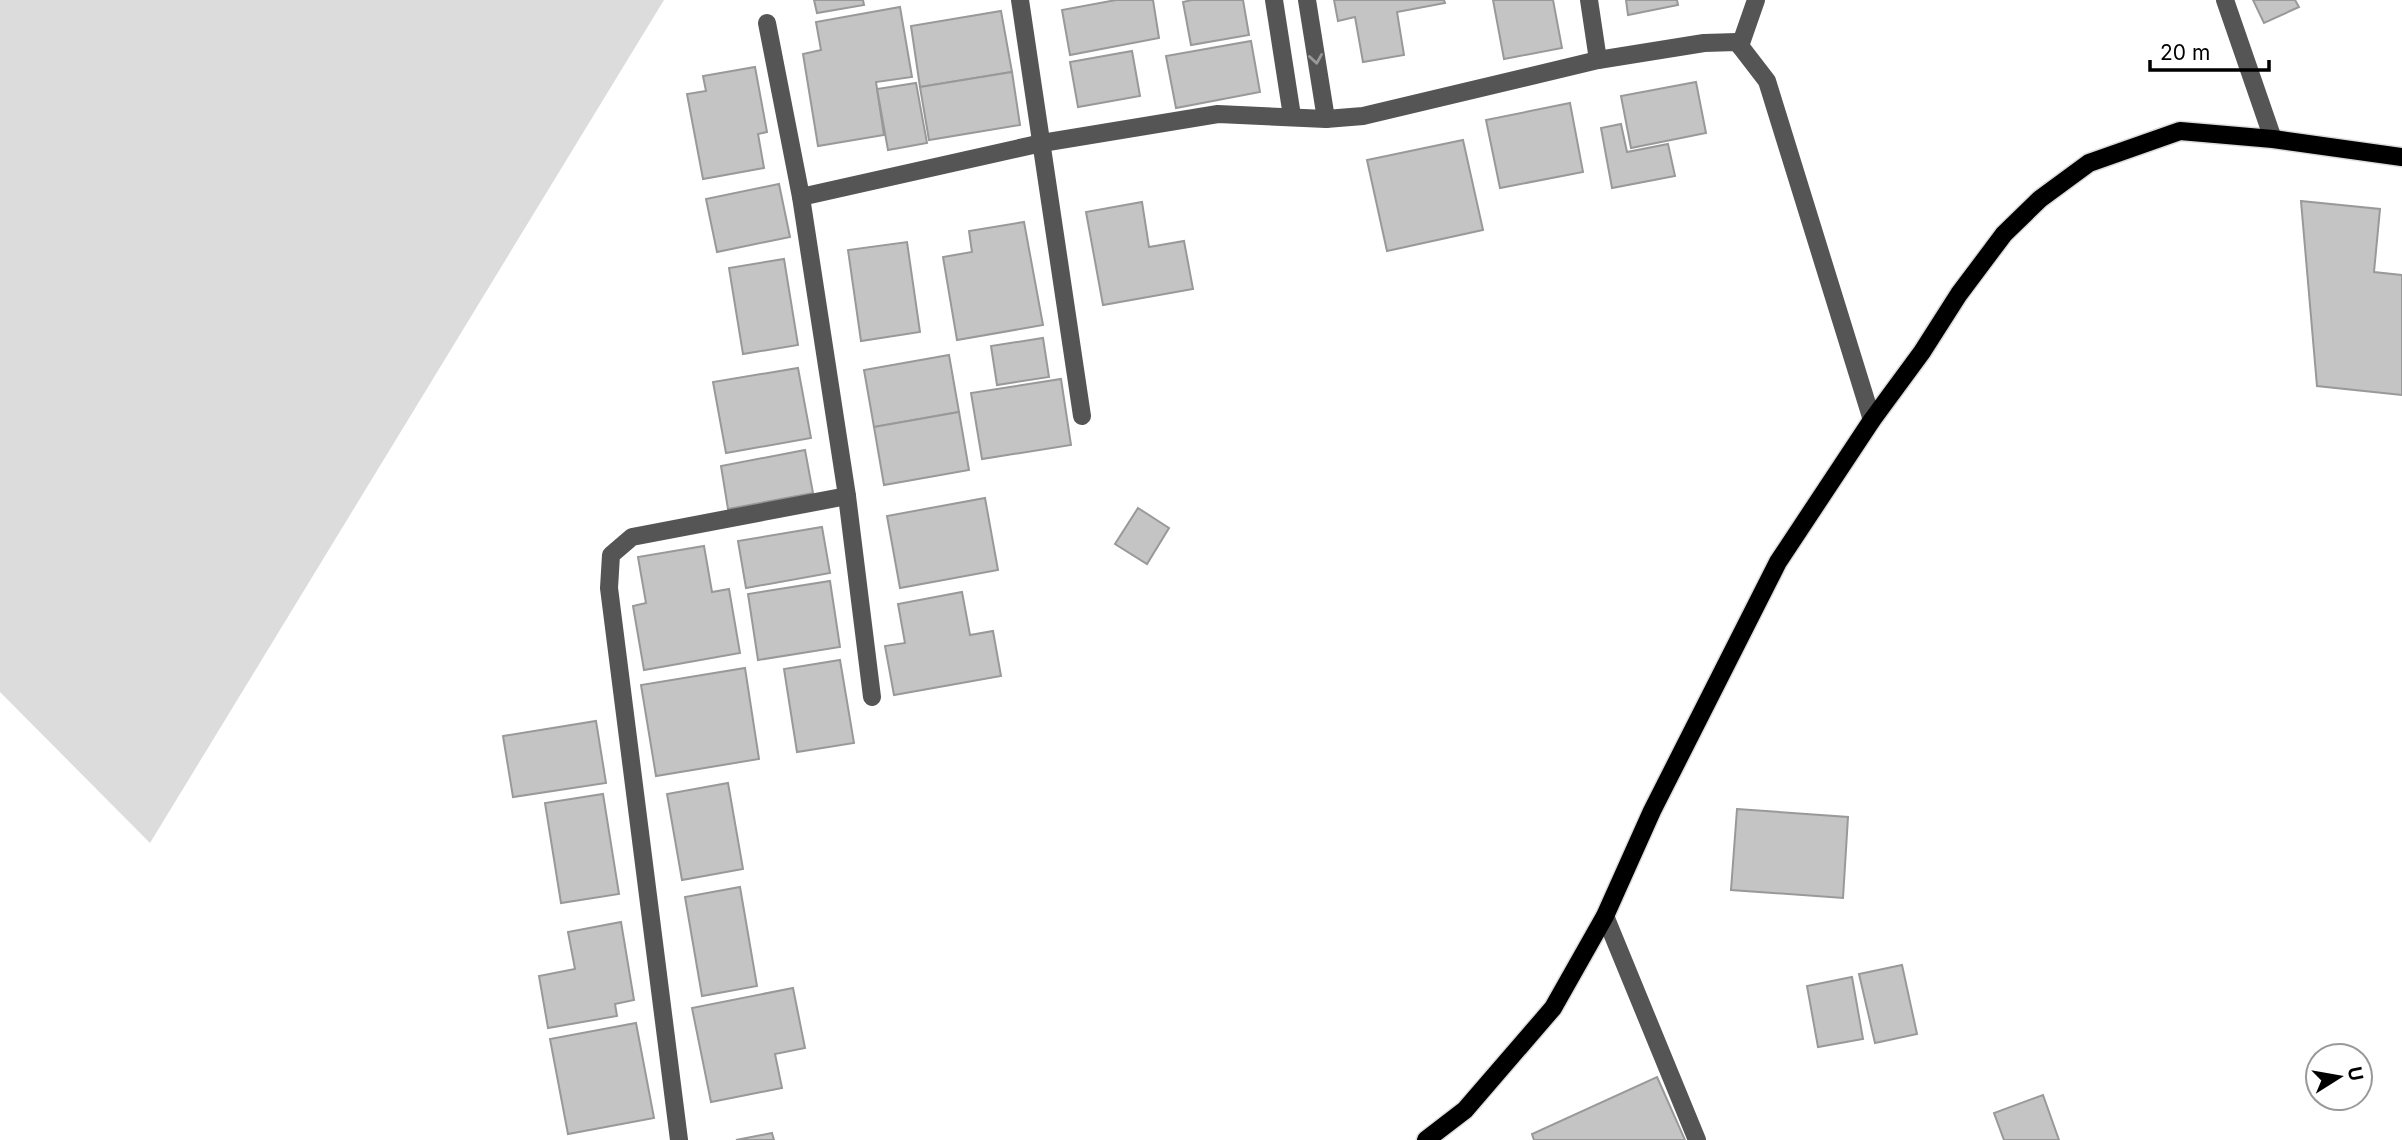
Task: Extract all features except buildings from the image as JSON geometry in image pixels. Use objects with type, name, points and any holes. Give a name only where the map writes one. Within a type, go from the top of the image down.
[{"type":"main road","points":[[1426,1140],[1465,1110],[1553,1008],[1605,916],[1652,811],[1778,562],[1872,420],[1922,352],[1959,293],[2004,234],[2040,199],[2089,163],[2180,131],[2273,139],[2402,157]]},
{"type":"street","points":[[1020,0],[1082,416]]},
{"type":"street","points":[[1274,0],[1292,116]]},
{"type":"street","points":[[1307,0],[1325,119]]},
{"type":"street","points":[[1589,0],[1598,60]]},
{"type":"street","points":[[1740,46],[1756,0]]},
{"type":"street","points":[[2225,0],[2273,139]]},
{"type":"street","points":[[767,23],[801,197],[847,496],[872,697]]},
{"type":"street","points":[[801,197],[1042,143],[1218,114],[1325,119],[1363,116],[1598,60],[1704,43],[1737,42],[1767,81],[1872,420]]},
{"type":"street","points":[[679,1140],[609,588],[611,555],[632,537],[847,496]]},
{"type":"street","points":[[1605,916],[1697,1140]]},
{"type":"shaded area","points":[[0,0],[664,0],[150,843],[0,692]]}]
